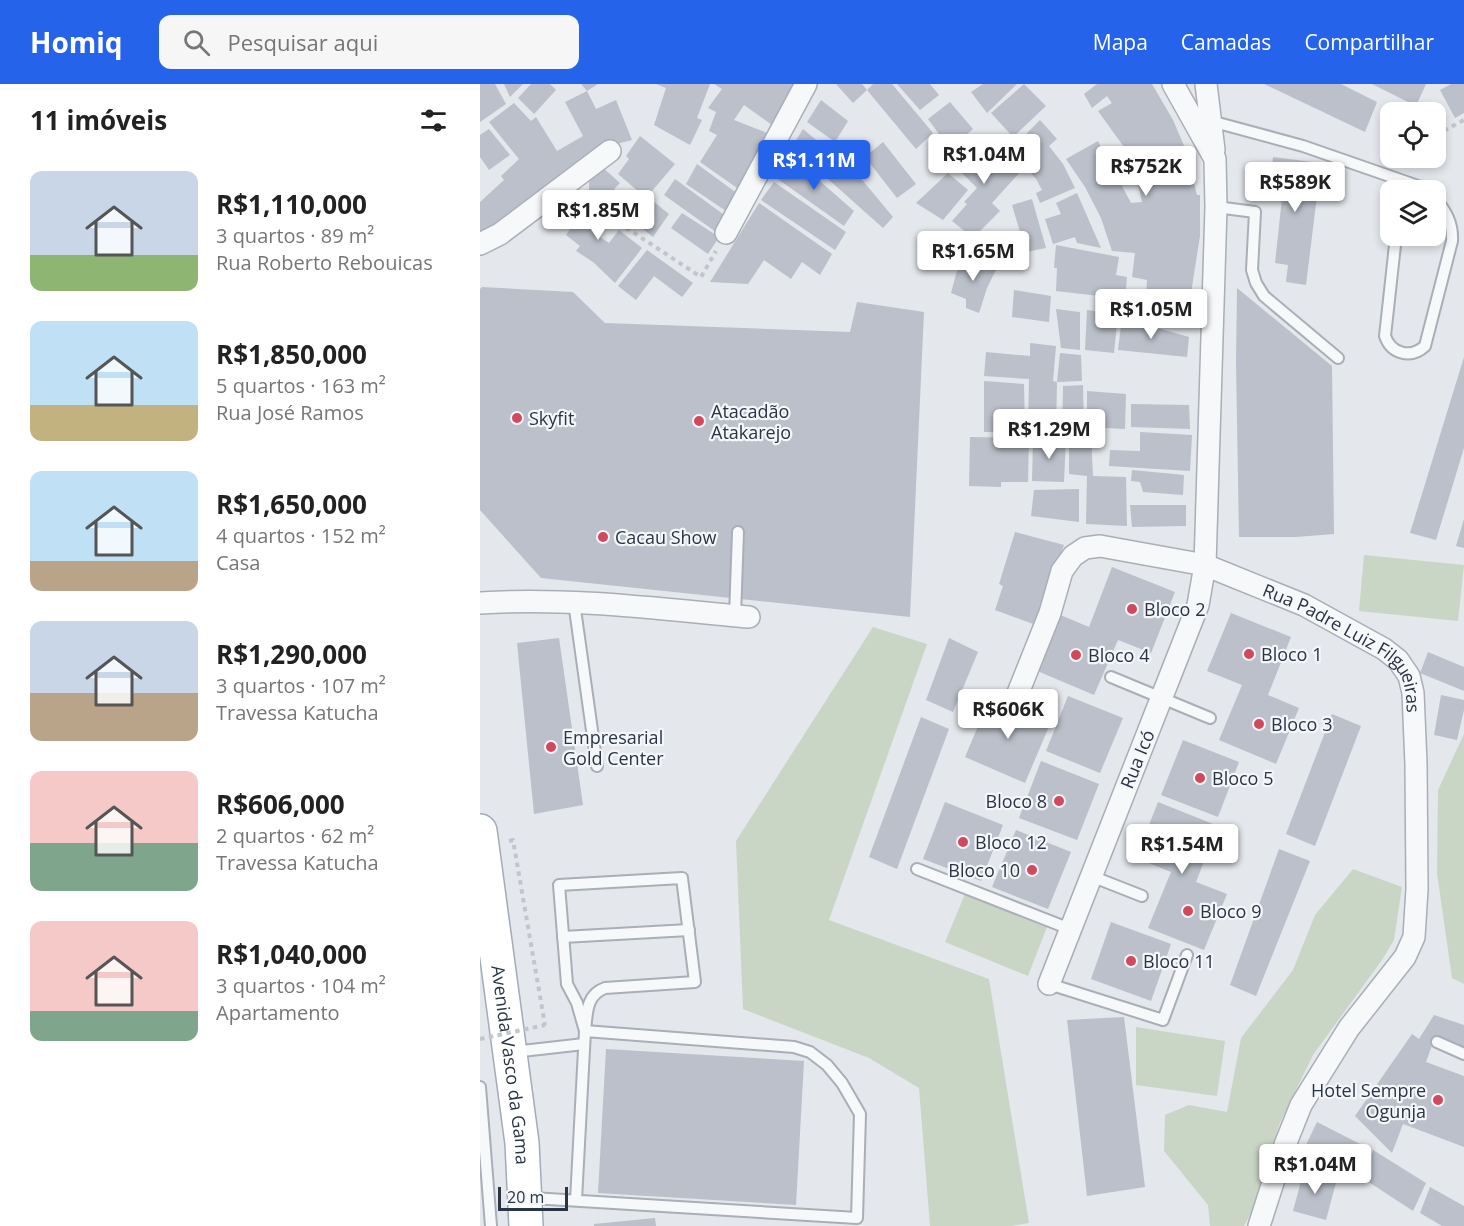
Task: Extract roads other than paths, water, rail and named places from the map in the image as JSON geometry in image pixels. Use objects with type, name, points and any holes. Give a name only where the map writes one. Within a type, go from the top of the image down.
[{"type":"main road","name":"Avenida Vasco da Gama","points":[[480,831],[532,1216]]},
{"type":"main road","points":[[480,894],[492,926]]},
{"type":"street","points":[[726,232],[806,84]]},
{"type":"street","points":[[1173,84],[1201,119],[1215,159],[1216,207],[1205,565]]},
{"type":"street","points":[[1201,119],[1206,84]]},
{"type":"street","points":[[480,244],[500,234],[610,151]]},
{"type":"street","name":"Rua Padre Luiz Filgueiras","points":[[1014,703],[1050,613],[1062,572],[1072,556],[1085,548],[1100,546],[1205,565],[1304,605],[1384,649],[1398,660],[1409,676],[1413,693],[1416,764],[1417,889],[1414,937],[1405,957],[1349,1028],[1301,1105],[1285,1144],[1259,1226]]},
{"type":"street","name":"Rua Icó","points":[[1049,984],[1198,605],[1205,565]]},
{"type":"street","points":[[480,603],[574,602],[742,616]]},
{"type":"lane","points":[[1201,119],[1303,146],[1386,180]]},
{"type":"lane","points":[[1216,207],[1255,212],[1252,270],[1256,283],[1264,296],[1338,358]]},
{"type":"lane","points":[[1395,246],[1385,336],[1388,345],[1394,350],[1409,354],[1419,351],[1425,345],[1452,241],[1453,228],[1446,214]]},
{"type":"lane","points":[[738,532],[742,616]]},
{"type":"lane","points":[[574,602],[597,766]]},
{"type":"lane","points":[[1111,677],[1210,718]]},
{"type":"lane","points":[[917,869],[1070,929]]},
{"type":"lane","points":[[1091,876],[1142,896]]},
{"type":"lane","points":[[576,1200],[584,1044],[589,1002],[599,990],[605,988],[695,982],[682,878],[559,885],[567,984],[577,1003],[585,1030]]},
{"type":"lane","points":[[563,937],[689,930]]},
{"type":"lane","points":[[1049,984],[1163,1020],[1187,955]]},
{"type":"lane","points":[[532,1216],[576,1200],[857,1218],[860,1114],[842,1083],[827,1065],[810,1052],[794,1047],[585,1030]]},
{"type":"lane","points":[[1437,1042],[1464,1054]]},
{"type":"lane","points":[[509,1052],[584,1044]]},
{"type":"lane","points":[[480,1087],[491,1226]]},
{"type":"place","name":"Skyfit","points":[[517,418]]},
{"type":"place","name":"Atacadão Atakarejo","points":[[699,421]]},
{"type":"place","name":"Cacau Show","points":[[603,537]]},
{"type":"place","name":"Bloco 2","points":[[1132,609]]},
{"type":"place","name":"Bloco 1","points":[[1249,654]]},
{"type":"place","name":"Bloco 4","points":[[1076,655]]},
{"type":"place","name":"Bloco 3","points":[[1259,724]]},
{"type":"place","name":"Empresarial Gold Center","points":[[551,747]]},
{"type":"place","name":"Bloco 5","points":[[1200,778]]},
{"type":"place","name":"Bloco 8","points":[[1059,801]]},
{"type":"place","name":"Bloco 12","points":[[963,842]]},
{"type":"place","name":"Bloco 10","points":[[1032,870]]},
{"type":"place","name":"Bloco 9","points":[[1188,911]]},
{"type":"place","name":"Bloco 11","points":[[1131,961]]},
{"type":"place","name":"Hotel Sempre Ogunja","points":[[1438,1100]]}]
